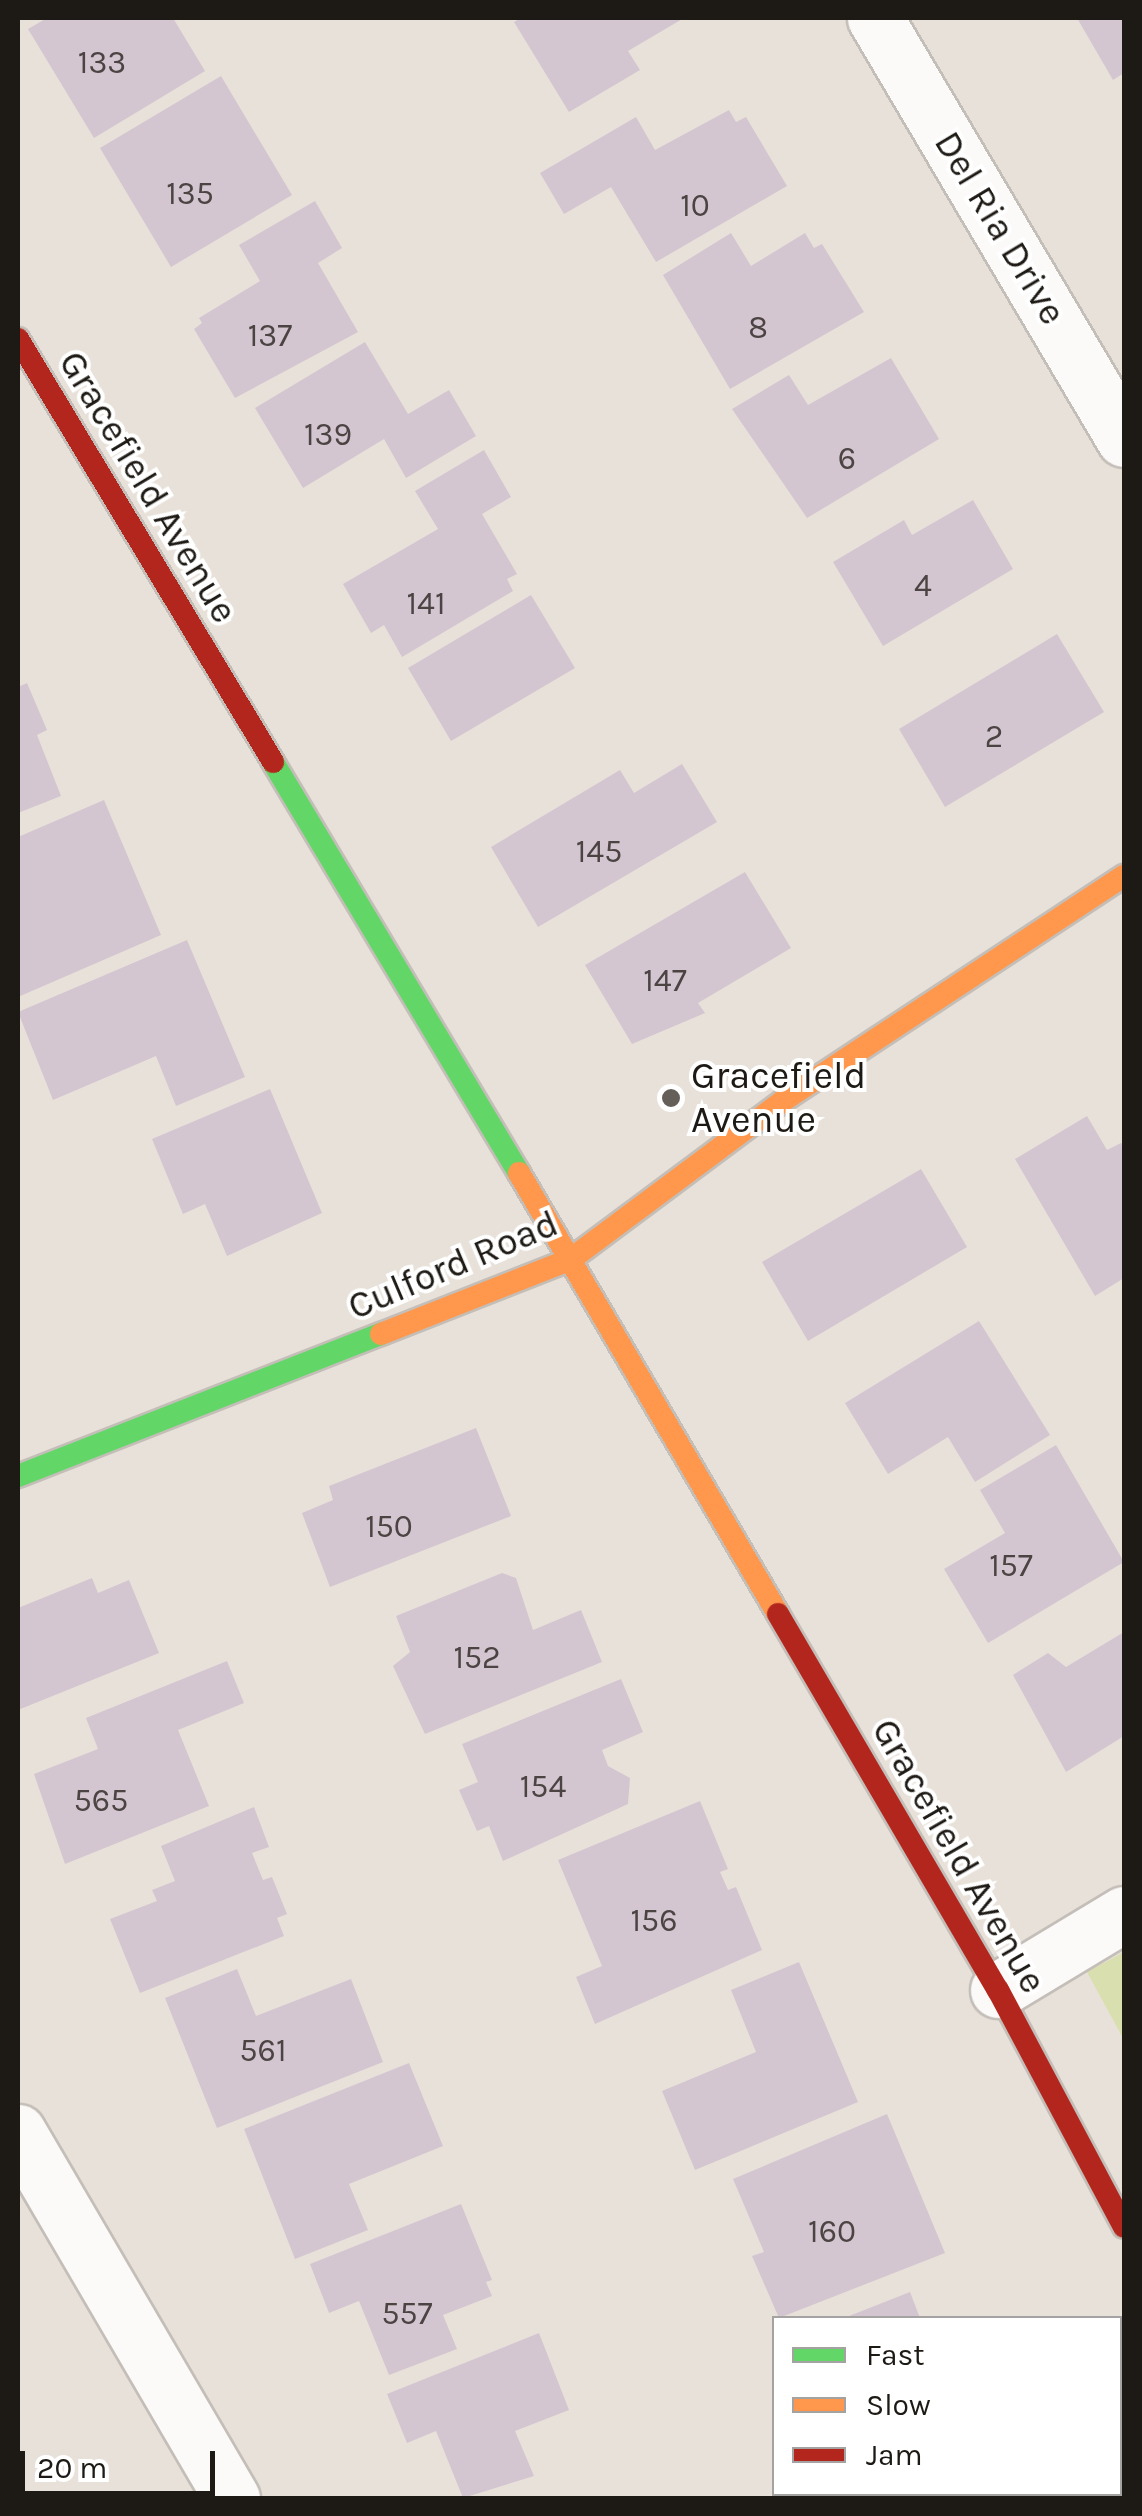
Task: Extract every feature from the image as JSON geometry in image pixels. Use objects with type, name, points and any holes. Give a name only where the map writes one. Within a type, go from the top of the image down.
[{"type":"street","name":"Del Ria Drive","points":[[875,18],[1124,439]]},
{"type":"street","name":"Gracefield Avenue","points":[[18,339],[571,1259],[998,1990],[1124,2227]]},
{"type":"street","name":"Culford Road","points":[[18,1476],[571,1259],[784,1100],[1124,876]]},
{"type":"street","points":[[998,1990],[1124,1914]]},
{"type":"street","points":[[18,2132],[232,2498]]},
{"type":"green space","points":[[1124,1952],[1124,2040],[1087,1972]]},
{"type":"building","points":[[47,18],[173,18],[205,71],[94,138],[28,29]]},
{"type":"building","points":[[521,18],[684,18],[628,51],[640,70],[569,112],[514,22]]},
{"type":"building","points":[[1077,18],[1124,18],[1124,73],[1113,80]]},
{"type":"building","points":[[221,76],[292,195],[171,267],[100,148]]},
{"type":"building","points":[[729,110],[736,122],[746,117],[787,186],[656,262],[611,187],[564,214],[540,173],[636,117],[655,150]]},
{"type":"building","points":[[315,201],[342,248],[318,263],[358,332],[235,398],[194,329],[202,323],[199,318],[260,281],[239,245]]},
{"type":"building","points":[[731,233],[751,266],[805,233],[814,248],[822,244],[864,312],[730,389],[663,275]]},
{"type":"building","points":[[365,342],[408,414],[449,390],[476,436],[406,478],[384,439],[303,488],[255,408]]},
{"type":"building","points":[[891,358],[939,439],[807,518],[732,409],[789,375],[808,405]]},
{"type":"building","points":[[484,450],[511,497],[482,514],[517,574],[507,579],[513,591],[402,657],[384,625],[371,633],[343,584],[438,529],[415,491]]},
{"type":"building","points":[[973,500],[1013,569],[883,646],[833,562],[904,520],[912,535]]},
{"type":"building","points":[[531,595],[575,668],[451,741],[408,668]]},
{"type":"building","points":[[1057,634],[1104,712],[945,807],[899,729]]},
{"type":"building","points":[[27,683],[47,730],[37,735],[61,796],[18,813],[18,687]]},
{"type":"building","points":[[682,764],[717,822],[538,927],[491,847],[620,770],[634,793]]},
{"type":"building","points":[[104,800],[161,935],[18,997],[18,837]]},
{"type":"building","points":[[745,872],[791,948],[698,1003],[705,1013],[632,1044],[585,965]]},
{"type":"building","points":[[187,940],[245,1077],[176,1106],[156,1056],[53,1100],[18,1012]]},
{"type":"building","points":[[270,1089],[322,1213],[227,1256],[205,1204],[183,1214],[152,1139]]},
{"type":"building","points":[[1087,1116],[1107,1150],[1121,1143],[1124,1149],[1124,1278],[1095,1296],[1015,1159]]},
{"type":"building","points":[[921,1169],[967,1247],[808,1341],[762,1262]]},
{"type":"building","points":[[979,1321],[1050,1435],[975,1482],[948,1437],[888,1474],[845,1403]]},
{"type":"building","points":[[476,1428],[511,1516],[330,1587],[302,1513],[333,1500],[329,1486]]},
{"type":"building","points":[[1056,1445],[1124,1562],[988,1643],[944,1569],[1005,1533],[980,1490]]},
{"type":"building","points":[[502,1573],[516,1578],[533,1630],[581,1610],[602,1662],[425,1734],[393,1666],[410,1652],[396,1616]]},
{"type":"building","points":[[92,1578],[98,1593],[129,1580],[159,1653],[18,1710],[18,1608]]},
{"type":"building","points":[[1124,1632],[1124,1736],[1066,1772],[1013,1675],[1048,1653],[1066,1667]]},
{"type":"building","points":[[227,1661],[244,1703],[178,1730],[209,1806],[65,1864],[34,1774],[98,1749],[86,1718]]},
{"type":"building","points":[[621,1679],[643,1732],[602,1750],[608,1766],[630,1778],[628,1804],[503,1861],[489,1826],[477,1831],[459,1790],[478,1782],[462,1744]]},
{"type":"building","points":[[700,1801],[728,1869],[720,1872],[728,1890],[736,1887],[762,1950],[595,2024],[576,1977],[602,1966],[558,1860]]},
{"type":"building","points":[[254,1807],[269,1847],[252,1853],[263,1880],[272,1877],[287,1914],[277,1918],[284,1936],[140,1993],[110,1919],[157,1901],[152,1890],[175,1881],[161,1846]]},
{"type":"building","points":[[799,1962],[858,2102],[695,2170],[662,2091],[756,2052],[731,1990]]},
{"type":"building","points":[[237,1969],[256,2016],[351,1979],[383,2062],[217,2128],[165,1998]]},
{"type":"building","points":[[409,2063],[443,2146],[349,2184],[368,2230],[295,2259],[244,2129]]},
{"type":"building","points":[[887,2114],[945,2253],[778,2316],[752,2256],[764,2252],[733,2179]]},
{"type":"building","points":[[461,2204],[492,2280],[486,2282],[492,2296],[443,2315],[457,2349],[389,2375],[359,2301],[329,2313],[310,2264]]},
{"type":"building","points":[[910,2292],[919,2316],[849,2316]]},
{"type":"building","points":[[539,2333],[569,2410],[515,2431],[534,2476],[463,2498],[436,2431],[407,2443],[387,2394]]},
{"type":"building","points":[[926,2496],[1102,2498],[927,2498]]},
{"type":"traffic: fast","points":[[273,762],[519,1173]]},
{"type":"traffic: fast","points":[[18,1476],[381,1334]]},
{"type":"traffic: slow","points":[[381,1334],[571,1259],[784,1100],[1124,876]]},
{"type":"traffic: slow","points":[[519,1173],[778,1614]]},
{"type":"traffic: jam","points":[[18,339],[273,762]]},
{"type":"traffic: jam","points":[[778,1614],[998,1990],[1124,2227]]},
{"type":"place","name":"Gracefield Avenue","points":[[671,1098]]}]
